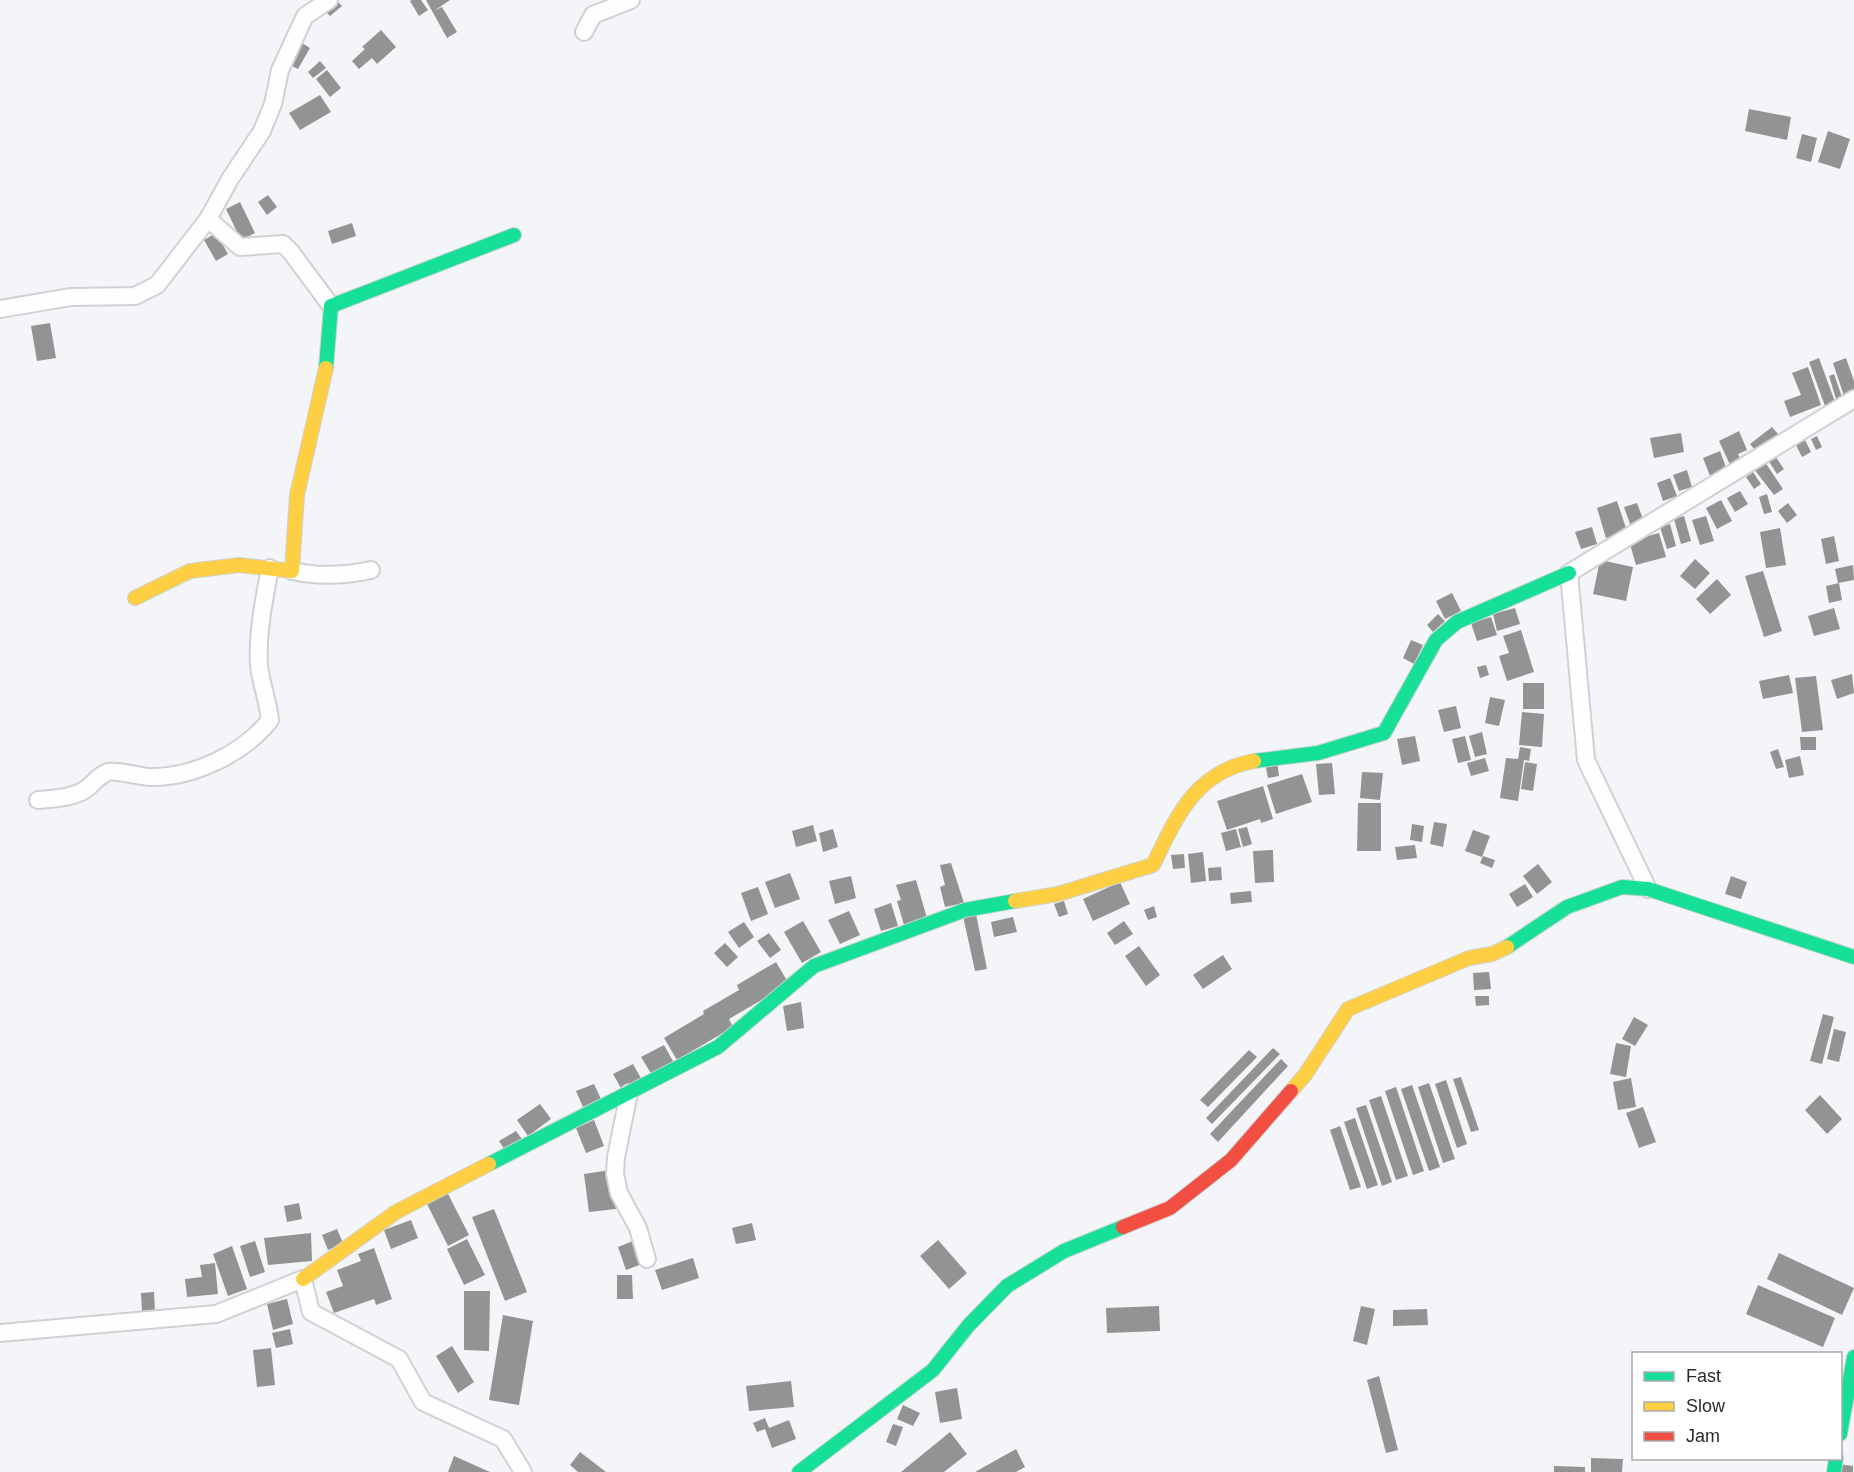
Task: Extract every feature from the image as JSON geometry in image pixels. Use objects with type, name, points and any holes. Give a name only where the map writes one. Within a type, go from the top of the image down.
[{"type":"street","points":[[0,309],[71,297],[135,296],[157,285],[208,219],[230,179],[262,131],[273,104],[280,70],[305,16],[329,0]]},
{"type":"street","points":[[584,32],[593,15],[631,0]]},
{"type":"street","points":[[208,219],[240,248],[283,244],[331,306],[327,373],[314,418],[297,495],[292,571]]},
{"type":"street","points":[[331,306],[514,235]]},
{"type":"street","points":[[0,1333],[216,1314],[303,1279],[396,1212],[718,1047],[814,966],[965,910],[1058,894],[1153,865],[1179,814],[1204,782],[1227,768],[1270,758],[1317,753],[1384,733],[1436,640],[1457,622],[1569,573],[1854,399]]},
{"type":"street","points":[[135,598],[190,571],[239,565],[314,576],[345,576],[371,570]]},
{"type":"street","points":[[38,800],[64,797],[84,791],[96,778],[110,771],[135,776],[169,777],[211,763],[239,749],[258,735],[270,720],[268,701],[259,666],[261,620],[270,568]]},
{"type":"street","points":[[1569,573],[1586,760],[1647,889]]},
{"type":"street","points":[[799,1472],[933,1370],[968,1326],[1007,1286],[1064,1251],[1170,1208],[1231,1160],[1305,1075],[1348,1009],[1460,961],[1492,954],[1511,945],[1567,907],[1622,887],[1647,889],[1854,957]]},
{"type":"street","points":[[629,1093],[616,1157],[615,1174],[619,1193],[638,1228],[647,1259]]},
{"type":"street","points":[[303,1279],[312,1312],[399,1359],[423,1402],[503,1439],[524,1472]]},
{"type":"street","points":[[1842,1423],[1854,1357]]},
{"type":"building","points":[[421,0],[428,10],[419,16],[410,1]]},
{"type":"building","points":[[426,0],[450,0],[434,11],[442,7],[457,32],[447,38]]},
{"type":"building","points":[[337,1],[342,6],[330,16],[326,12]]},
{"type":"building","points":[[381,30],[396,47],[377,64],[372,58],[359,69],[352,61],[365,49],[362,47]]},
{"type":"building","points":[[302,43],[310,48],[298,69],[290,65]]},
{"type":"building","points":[[320,61],[326,68],[313,78],[308,72]]},
{"type":"building","points":[[327,70],[341,88],[330,97],[316,79]]},
{"type":"building","points":[[320,95],[331,112],[300,130],[289,113]]},
{"type":"building","points":[[1749,109],[1791,117],[1787,140],[1745,131]]},
{"type":"building","points":[[1828,131],[1850,139],[1840,169],[1818,162]]},
{"type":"building","points":[[1802,134],[1817,138],[1811,162],[1796,158]]},
{"type":"building","points":[[268,195],[277,207],[267,215],[258,202]]},
{"type":"building","points":[[240,202],[255,233],[241,240],[226,209]]},
{"type":"building","points":[[352,223],[356,236],[332,244],[328,231]]},
{"type":"building","points":[[216,233],[228,254],[216,261],[204,240]]},
{"type":"building","points":[[50,323],[56,358],[37,361],[31,326]]},
{"type":"building","points":[[1819,358],[1835,402],[1825,406],[1809,362]]},
{"type":"building","points":[[1846,358],[1854,381],[1854,393],[1844,396],[1833,363]]},
{"type":"building","points":[[1808,367],[1821,405],[1790,417],[1784,401],[1801,395],[1792,373]]},
{"type":"building","points":[[1834,374],[1842,397],[1836,399],[1829,376]]},
{"type":"building","points":[[1772,427],[1778,434],[1756,451],[1750,444]]},
{"type":"building","points":[[1739,431],[1747,450],[1738,454],[1743,464],[1732,469],[1719,441]]},
{"type":"building","points":[[1681,433],[1684,452],[1654,458],[1650,438]]},
{"type":"building","points":[[1817,436],[1822,447],[1816,450],[1811,439]]},
{"type":"building","points":[[1805,440],[1811,452],[1802,457],[1796,445]]},
{"type":"building","points":[[1720,451],[1727,470],[1710,476],[1703,458]]},
{"type":"building","points":[[1775,456],[1784,469],[1777,474],[1768,460]]},
{"type":"building","points":[[1765,462],[1783,489],[1774,495],[1754,469]]},
{"type":"building","points":[[1687,470],[1692,487],[1679,491],[1673,475]]},
{"type":"building","points":[[1753,472],[1761,484],[1754,489],[1746,477]]},
{"type":"building","points":[[1670,478],[1677,496],[1663,501],[1657,483]]},
{"type":"building","points":[[1740,491],[1748,504],[1735,512],[1727,498]]},
{"type":"building","points":[[1767,494],[1772,512],[1764,514],[1759,497]]},
{"type":"building","points":[[1721,500],[1732,521],[1717,529],[1706,508]]},
{"type":"building","points":[[1617,501],[1627,531],[1606,538],[1597,508]]},
{"type":"building","points":[[1637,503],[1643,519],[1630,524],[1624,507]]},
{"type":"building","points":[[1788,503],[1797,515],[1787,523],[1778,511]]},
{"type":"building","points":[[1684,516],[1691,541],[1681,544],[1674,519]]},
{"type":"building","points":[[1706,516],[1714,541],[1700,545],[1692,520]]},
{"type":"building","points":[[1670,524],[1676,546],[1667,549],[1660,527]]},
{"type":"building","points":[[1592,527],[1597,544],[1581,549],[1575,532]]},
{"type":"building","points":[[1780,528],[1786,565],[1766,568],[1760,532]]},
{"type":"building","points":[[1659,533],[1666,557],[1636,565],[1629,541]]},
{"type":"building","points":[[1834,536],[1839,561],[1826,564],[1821,539]]},
{"type":"building","points":[[1695,559],[1710,573],[1695,589],[1680,576]]},
{"type":"building","points":[[1600,560],[1633,567],[1626,601],[1593,594]]},
{"type":"building","points":[[1853,565],[1854,580],[1838,583],[1835,569]]},
{"type":"building","points":[[1763,571],[1782,631],[1764,637],[1745,576]]},
{"type":"building","points":[[1717,579],[1731,595],[1710,614],[1696,599]]},
{"type":"building","points":[[1839,583],[1842,600],[1829,603],[1826,586]]},
{"type":"building","points":[[1452,593],[1461,611],[1445,619],[1436,601]]},
{"type":"building","points":[[1515,608],[1520,624],[1497,631],[1493,614]]},
{"type":"building","points":[[1834,608],[1840,629],[1814,636],[1808,616]]},
{"type":"building","points":[[1438,614],[1445,621],[1433,632],[1427,625]]},
{"type":"building","points":[[1491,617],[1497,635],[1477,641],[1471,623]]},
{"type":"building","points":[[1521,630],[1534,672],[1507,681],[1499,656],[1509,653],[1503,636]]},
{"type":"building","points":[[1411,640],[1423,645],[1414,664],[1403,658]]},
{"type":"building","points":[[1486,665],[1489,675],[1480,678],[1477,667]]},
{"type":"building","points":[[1852,674],[1854,693],[1837,699],[1831,680]]},
{"type":"building","points":[[1789,675],[1793,693],[1763,699],[1759,681]]},
{"type":"building","points":[[1816,676],[1823,730],[1802,732],[1795,678]]},
{"type":"building","points":[[1523,683],[1544,683],[1544,709],[1523,709]]},
{"type":"building","points":[[1490,697],[1505,700],[1499,726],[1485,723]]},
{"type":"building","points":[[1456,706],[1461,728],[1444,732],[1438,710]]},
{"type":"building","points":[[1522,712],[1544,714],[1542,747],[1519,745]]},
{"type":"building","points":[[1482,732],[1487,754],[1475,757],[1469,736]]},
{"type":"building","points":[[1415,736],[1420,761],[1402,765],[1397,739]]},
{"type":"building","points":[[1465,736],[1471,760],[1458,763],[1452,739]]},
{"type":"building","points":[[1800,737],[1816,737],[1816,750],[1801,750]]},
{"type":"building","points":[[1520,747],[1531,749],[1529,761],[1524,760],[1518,801],[1500,798],[1506,758],[1518,759]]},
{"type":"building","points":[[1778,749],[1784,767],[1776,769],[1770,752]]},
{"type":"building","points":[[1800,756],[1804,775],[1789,778],[1785,760]]},
{"type":"building","points":[[1485,758],[1489,771],[1471,776],[1467,763]]},
{"type":"building","points":[[1277,761],[1279,776],[1268,778],[1265,763]]},
{"type":"building","points":[[1525,762],[1537,764],[1533,791],[1521,789]]},
{"type":"building","points":[[1332,763],[1335,794],[1319,795],[1316,764]]},
{"type":"building","points":[[1362,772],[1383,773],[1380,800],[1360,798]]},
{"type":"building","points":[[1302,774],[1312,802],[1276,814],[1267,785]]},
{"type":"building","points":[[1263,786],[1273,819],[1261,823],[1260,819],[1227,830],[1217,801]]},
{"type":"building","points":[[1358,803],[1381,803],[1381,851],[1357,851]]},
{"type":"building","points":[[1434,822],[1447,824],[1443,847],[1430,844]]},
{"type":"building","points":[[1412,824],[1424,826],[1422,842],[1410,840]]},
{"type":"building","points":[[813,825],[817,841],[796,847],[792,831]]},
{"type":"building","points":[[1247,827],[1252,844],[1243,847],[1238,829]]},
{"type":"building","points":[[833,829],[838,847],[823,852],[819,833]]},
{"type":"building","points":[[1236,829],[1241,847],[1226,851],[1221,833]]},
{"type":"building","points":[[1473,830],[1490,836],[1482,857],[1465,851]]},
{"type":"building","points":[[1415,845],[1417,858],[1397,860],[1395,847]]},
{"type":"building","points":[[1273,850],[1274,882],[1255,883],[1253,851]]},
{"type":"building","points":[[1203,852],[1206,881],[1191,883],[1188,854]]},
{"type":"building","points":[[1184,854],[1185,868],[1173,869],[1171,855]]},
{"type":"building","points":[[1483,856],[1495,860],[1492,868],[1480,863]]},
{"type":"building","points":[[951,863],[964,903],[945,907],[940,887],[945,885],[940,865]]},
{"type":"building","points":[[1538,864],[1552,882],[1537,894],[1523,876]]},
{"type":"building","points":[[1221,867],[1222,880],[1209,881],[1208,868]]},
{"type":"building","points":[[790,873],[800,899],[775,908],[765,882]]},
{"type":"building","points":[[851,876],[856,898],[835,904],[829,881]]},
{"type":"building","points":[[1731,876],[1747,882],[1741,899],[1725,894]]},
{"type":"building","points":[[916,880],[927,918],[904,925],[897,901],[901,900],[896,885]]},
{"type":"building","points":[[1120,882],[1130,904],[1093,921],[1083,899]]},
{"type":"building","points":[[1525,884],[1533,897],[1517,907],[1509,894]]},
{"type":"building","points":[[758,887],[768,914],[751,921],[741,893]]},
{"type":"building","points":[[1251,891],[1252,902],[1231,904],[1230,893]]},
{"type":"building","points":[[1064,901],[1068,914],[1059,917],[1054,904]]},
{"type":"building","points":[[891,903],[898,926],[881,931],[874,909]]},
{"type":"building","points":[[1154,906],[1157,917],[1148,920],[1144,910]]},
{"type":"building","points":[[849,911],[860,935],[840,944],[828,920]]},
{"type":"building","points":[[976,914],[987,969],[975,971],[963,916]]},
{"type":"building","points":[[1013,917],[1017,932],[994,937],[991,922]]},
{"type":"building","points":[[803,921],[821,952],[802,963],[784,932]]},
{"type":"building","points":[[1124,921],[1133,934],[1115,945],[1107,933]]},
{"type":"building","points":[[744,922],[754,937],[739,948],[728,932]]},
{"type":"building","points":[[769,933],[781,950],[770,958],[757,941]]},
{"type":"building","points":[[725,943],[738,957],[727,967],[714,953]]},
{"type":"building","points":[[1139,946],[1160,975],[1146,986],[1125,956]]},
{"type":"building","points":[[1223,955],[1232,969],[1203,989],[1193,975]]},
{"type":"building","points":[[776,962],[789,984],[729,1019],[733,1027],[677,1060],[664,1038],[739,990],[737,985]]},
{"type":"building","points":[[1489,972],[1491,989],[1474,990],[1473,973]]},
{"type":"building","points":[[1475,996],[1489,996],[1489,1005],[1476,1006]]},
{"type":"building","points":[[801,1002],[804,1028],[787,1031],[783,1006]]},
{"type":"building","points":[[1823,1014],[1834,1017],[1822,1064],[1810,1061]]},
{"type":"building","points":[[1634,1017],[1648,1025],[1635,1046],[1622,1039]]},
{"type":"building","points":[[1834,1029],[1846,1032],[1839,1062],[1827,1059]]},
{"type":"building","points":[[1616,1043],[1631,1046],[1626,1077],[1610,1074]]},
{"type":"building","points":[[664,1045],[674,1063],[652,1075],[641,1057]]},
{"type":"building","points":[[1273,1048],[1280,1054],[1212,1124],[1206,1118]]},
{"type":"building","points":[[1249,1050],[1257,1057],[1208,1107],[1200,1100]]},
{"type":"building","points":[[1281,1059],[1288,1066],[1218,1142],[1210,1134]]},
{"type":"building","points":[[633,1064],[642,1080],[622,1090],[613,1074]]},
{"type":"building","points":[[1461,1077],[1479,1130],[1471,1132],[1453,1079]]},
{"type":"building","points":[[1631,1078],[1636,1107],[1618,1110],[1613,1082]]},
{"type":"building","points":[[1446,1080],[1467,1144],[1457,1148],[1435,1084]]},
{"type":"building","points":[[1429,1083],[1455,1159],[1443,1163],[1418,1087]]},
{"type":"building","points":[[594,1084],[601,1099],[583,1107],[576,1091]]},
{"type":"building","points":[[1412,1085],[1440,1167],[1429,1171],[1401,1089]]},
{"type":"building","points":[[1396,1087],[1424,1171],[1413,1175],[1385,1091]]},
{"type":"building","points":[[1820,1095],[1842,1119],[1827,1134],[1805,1110]]},
{"type":"building","points":[[1381,1096],[1408,1176],[1396,1180],[1369,1100]]},
{"type":"building","points":[[540,1104],[551,1119],[528,1136],[517,1120]]},
{"type":"building","points":[[1366,1105],[1392,1182],[1382,1186],[1356,1108]]},
{"type":"building","points":[[1643,1107],[1656,1142],[1639,1148],[1626,1113]]},
{"type":"building","points":[[1355,1118],[1378,1185],[1367,1189],[1344,1122]]},
{"type":"building","points":[[594,1120],[604,1146],[586,1153],[576,1128]]},
{"type":"building","points":[[1340,1126],[1361,1187],[1350,1190],[1330,1130]]},
{"type":"building","points":[[516,1131],[522,1139],[505,1150],[499,1141]]},
{"type":"building","points":[[610,1170],[616,1209],[589,1212],[584,1174]]},
{"type":"building","points":[[446,1190],[469,1235],[448,1246],[425,1200]]},
{"type":"building","points":[[299,1203],[302,1219],[287,1222],[284,1206]]},
{"type":"building","points":[[494,1209],[527,1292],[505,1301],[472,1217]]},
{"type":"building","points":[[411,1220],[418,1238],[391,1249],[384,1230]]},
{"type":"building","points":[[752,1223],[756,1240],[736,1244],[732,1228]]},
{"type":"building","points":[[337,1229],[343,1243],[328,1250],[322,1235]]},
{"type":"building","points":[[311,1233],[312,1261],[268,1265],[264,1238]]},
{"type":"building","points":[[467,1239],[485,1275],[464,1285],[447,1249]]},
{"type":"building","points":[[938,1240],[967,1273],[949,1289],[920,1256]]},
{"type":"building","points":[[255,1241],[265,1272],[250,1277],[240,1246]]},
{"type":"building","points":[[633,1241],[642,1264],[626,1270],[618,1247]]},
{"type":"building","points":[[232,1246],[247,1289],[228,1296],[213,1254]]},
{"type":"building","points":[[374,1248],[392,1299],[376,1305],[374,1299],[334,1313],[326,1292],[343,1286],[337,1270],[361,1261],[358,1254]]},
{"type":"building","points":[[1779,1253],[1854,1288],[1842,1315],[1767,1279]]},
{"type":"building","points":[[693,1258],[699,1278],[662,1290],[655,1270]]},
{"type":"building","points":[[215,1263],[218,1294],[187,1297],[185,1279],[202,1277],[200,1265]]},
{"type":"building","points":[[617,1275],[632,1275],[633,1299],[617,1299]]},
{"type":"building","points":[[1758,1285],[1835,1318],[1823,1347],[1746,1314]]},
{"type":"building","points":[[464,1291],[490,1291],[489,1351],[464,1350]]},
{"type":"building","points":[[154,1292],[155,1312],[142,1313],[141,1293]]},
{"type":"building","points":[[287,1299],[293,1324],[273,1330],[267,1304]]},
{"type":"building","points":[[1159,1306],[1160,1331],[1107,1333],[1106,1308]]},
{"type":"building","points":[[1361,1306],[1375,1309],[1367,1345],[1353,1341]]},
{"type":"building","points":[[1427,1309],[1428,1325],[1393,1326],[1393,1310]]},
{"type":"building","points":[[503,1315],[533,1321],[519,1405],[489,1400]]},
{"type":"building","points":[[290,1329],[293,1344],[276,1348],[272,1333]]},
{"type":"building","points":[[452,1346],[474,1382],[458,1393],[436,1356]]},
{"type":"building","points":[[271,1348],[275,1385],[257,1387],[253,1350]]},
{"type":"building","points":[[1379,1376],[1398,1450],[1386,1453],[1367,1380]]},
{"type":"building","points":[[791,1381],[794,1407],[749,1411],[746,1386]]},
{"type":"building","points":[[957,1388],[962,1419],[940,1423],[935,1392]]},
{"type":"building","points":[[903,1405],[920,1413],[913,1426],[897,1419]]},
{"type":"building","points":[[765,1418],[769,1428],[789,1420],[796,1439],[772,1448],[765,1429],[757,1432],[753,1423]]},
{"type":"building","points":[[893,1424],[903,1427],[896,1446],[886,1442]]},
{"type":"building","points":[[950,1432],[967,1454],[944,1472],[901,1472]]},
{"type":"building","points":[[1016,1449],[1025,1467],[1016,1472],[975,1472]]},
{"type":"building","points":[[580,1452],[606,1472],[578,1472],[570,1465]]},
{"type":"building","points":[[454,1456],[490,1472],[448,1472]]},
{"type":"building","points":[[1591,1458],[1623,1459],[1622,1472],[1591,1472]]},
{"type":"building","points":[[1838,1464],[1853,1466],[1853,1472],[1837,1472]]},
{"type":"building","points":[[1554,1466],[1585,1467],[1585,1472],[1554,1472]]},
{"type":"traffic: fast","points":[[326,368],[331,306],[514,235]]},
{"type":"traffic: fast","points":[[1254,761],[1318,753],[1384,733],[1436,640],[1457,622],[1569,573]]},
{"type":"traffic: fast","points":[[1507,947],[1567,907],[1622,887],[1648,889],[1854,957]]},
{"type":"traffic: fast","points":[[489,1164],[718,1047],[814,966],[965,910],[1015,901]]},
{"type":"traffic: fast","points":[[799,1472],[933,1370],[968,1326],[1007,1286],[1064,1251],[1123,1227]]},
{"type":"traffic: fast","points":[[1842,1423],[1854,1357]]},
{"type":"traffic: fast","points":[[1834,1472],[1836,1460]]},
{"type":"traffic: slow","points":[[135,598],[190,571],[239,565],[292,571],[297,495],[326,368]]},
{"type":"traffic: slow","points":[[1015,901],[1058,894],[1153,865],[1180,813],[1202,786],[1217,775],[1254,761]]},
{"type":"traffic: slow","points":[[1291,1091],[1305,1075],[1348,1009],[1469,958],[1492,954],[1507,947]]},
{"type":"traffic: slow","points":[[303,1279],[396,1212],[489,1164]]},
{"type":"traffic: jam","points":[[1123,1227],[1170,1208],[1231,1160],[1291,1091]]}]
